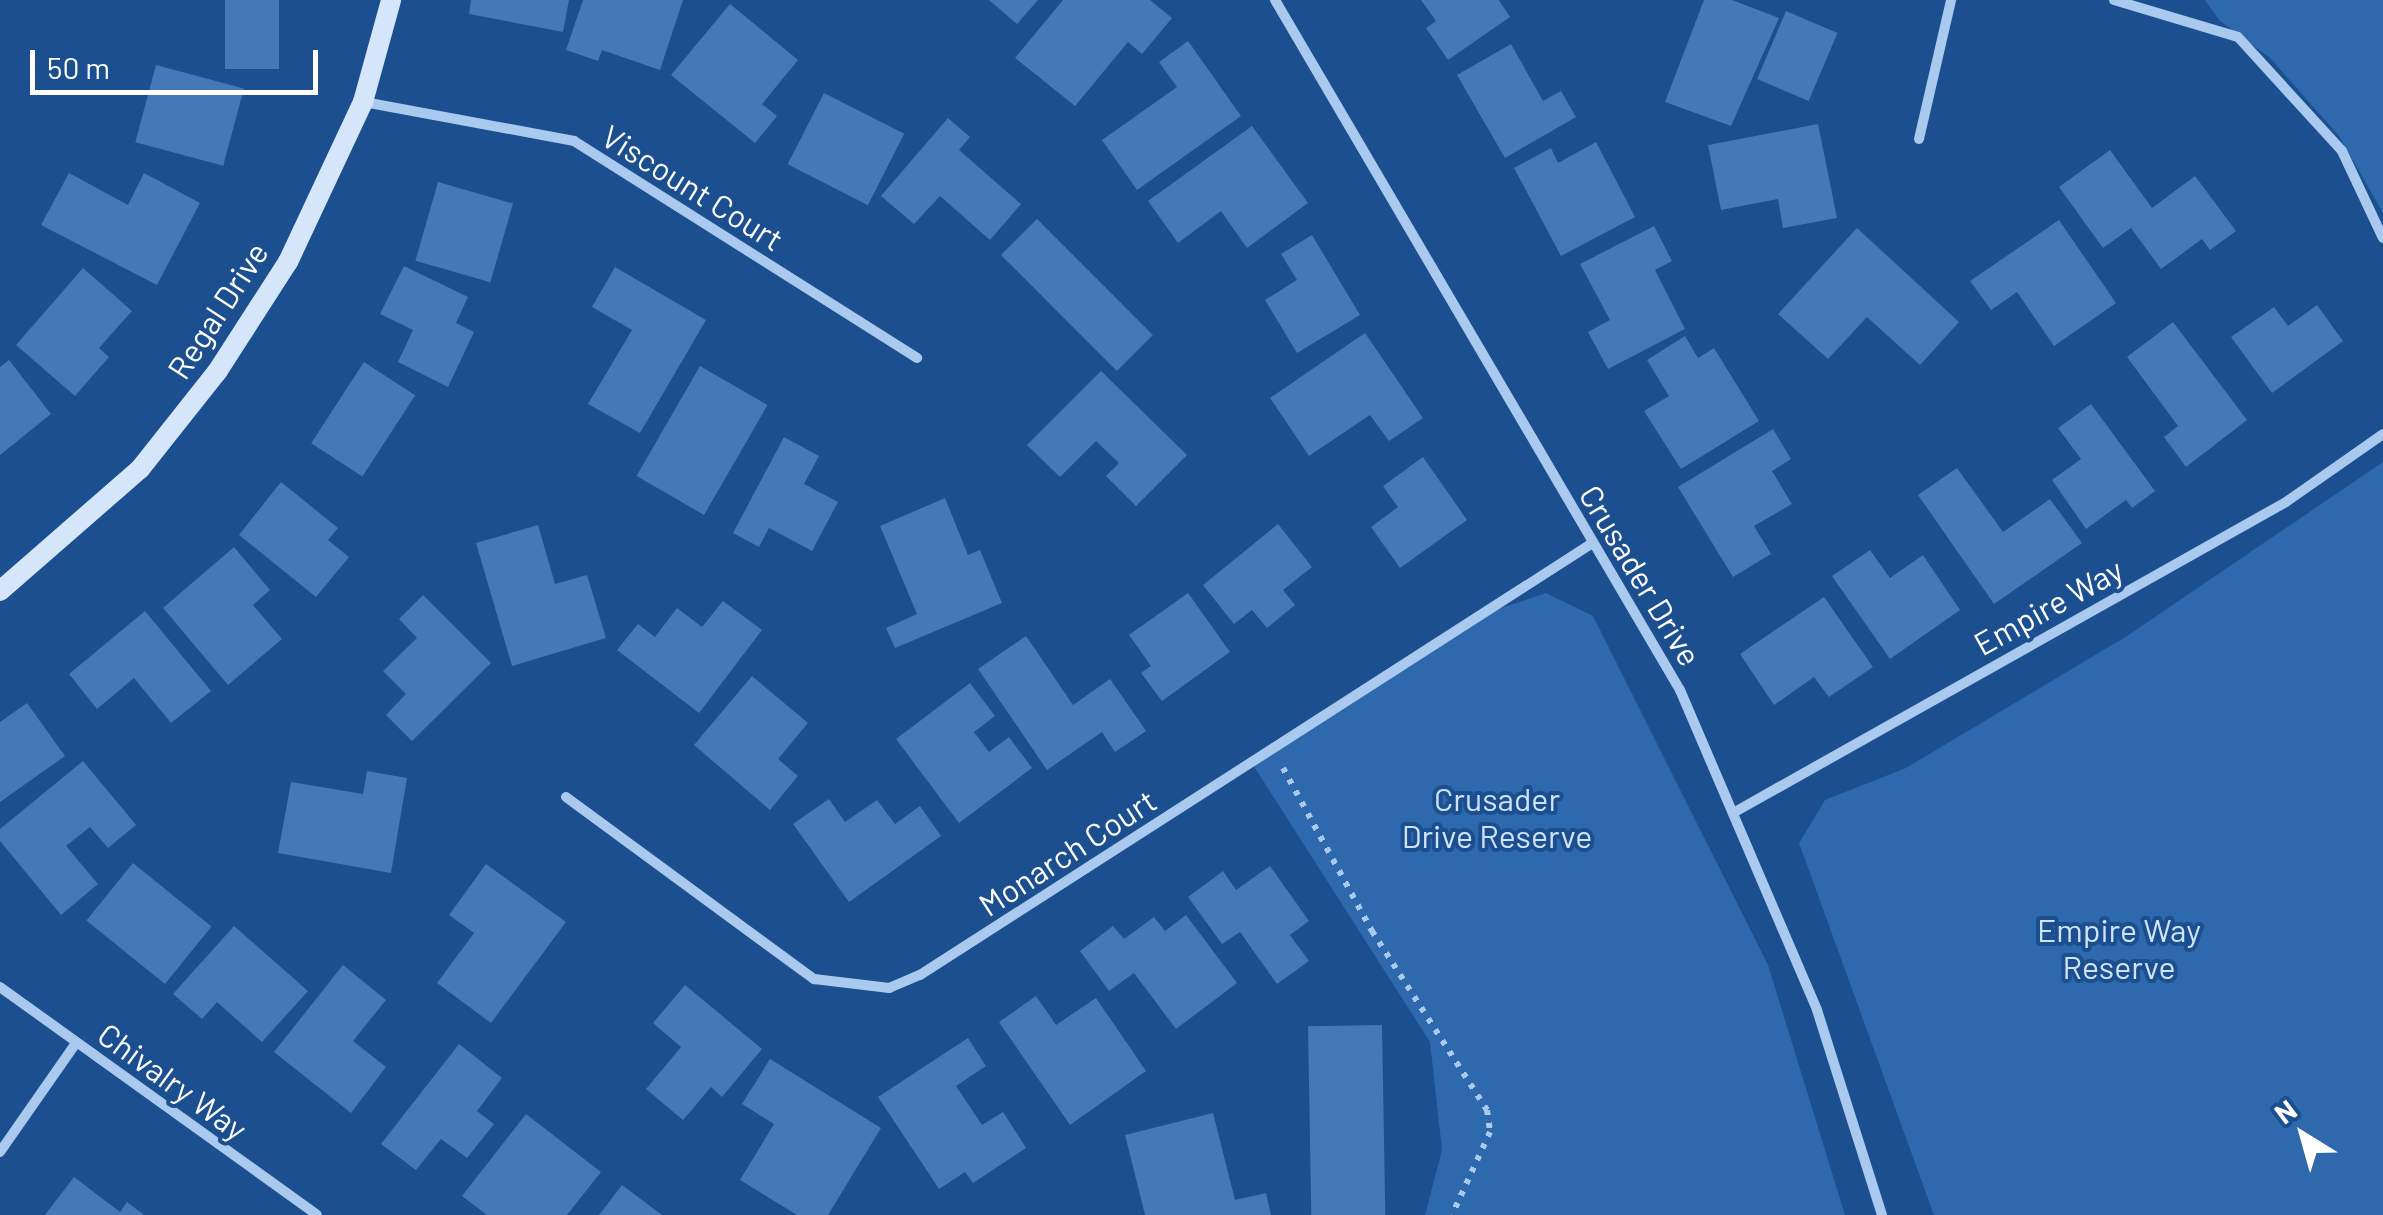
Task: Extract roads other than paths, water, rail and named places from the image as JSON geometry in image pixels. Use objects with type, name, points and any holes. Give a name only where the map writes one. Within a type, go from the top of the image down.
[{"type":"street","name":"Regal Drive","points":[[0,591],[71,536],[140,469],[217,372],[288,262],[363,102],[392,0]]},
{"type":"street","name":"Crusader Drive","points":[[1275,0],[1412,225],[1591,544],[1680,690],[1817,1010],[1882,1215]]},
{"type":"street","points":[[1919,139],[1952,0]]},
{"type":"street","points":[[2114,0],[2238,37],[2342,151],[2383,238]]},
{"type":"street","name":"Viscount Court","points":[[363,102],[574,141],[917,358]]},
{"type":"street","name":"Empire Way","points":[[1732,813],[2286,502],[2383,434]]},
{"type":"street","name":"Monarch Court","points":[[566,796],[814,979],[889,988],[920,975],[1591,544]]},
{"type":"street","name":"Chivalry Way","points":[[0,987],[317,1215]]},
{"type":"street","points":[[0,1152],[76,1042]]},
{"type":"park label","name":"Crusader Drive Reserve","points":[[1497,818]]},
{"type":"park label","name":"Empire Way Reserve","points":[[2119,948]]}]
